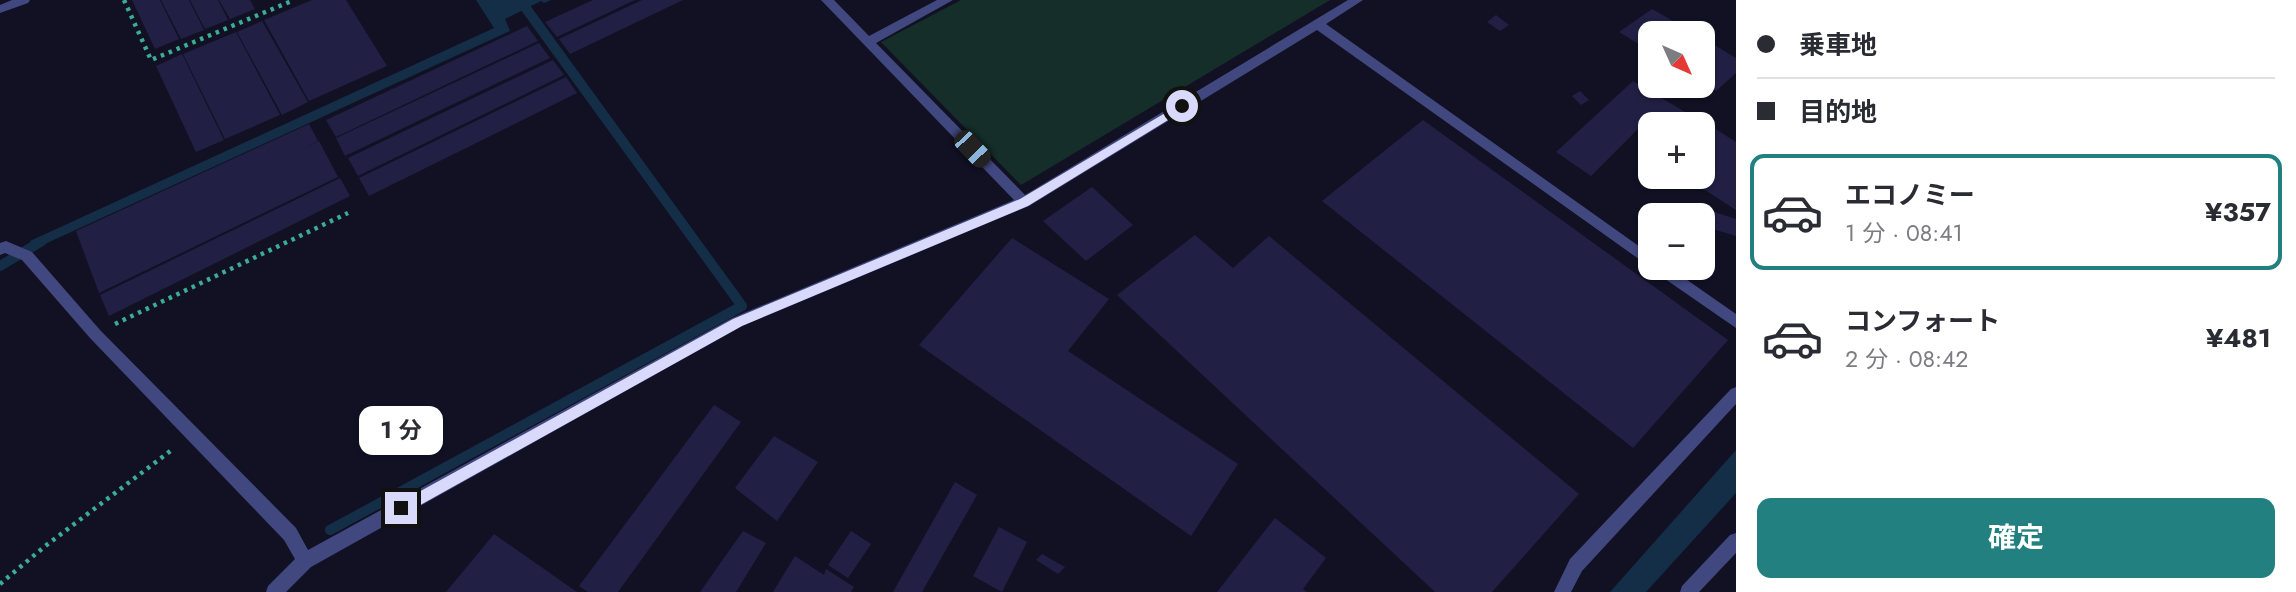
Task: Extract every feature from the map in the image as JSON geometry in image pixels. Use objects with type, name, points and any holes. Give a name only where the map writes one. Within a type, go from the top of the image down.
[{"type":"street","points":[[0,9],[24,0]]},
{"type":"street","points":[[827,0],[1024,202]]},
{"type":"street","points":[[867,42],[947,0]]},
{"type":"street","points":[[274,592],[305,561],[737,323],[1024,202],[1357,0]]},
{"type":"street","points":[[1318,24],[1638,252]]},
{"type":"street","points":[[0,249],[6,247],[27,256],[95,334],[290,534],[305,561]]},
{"type":"street","points":[[1677,280],[1736,322]]},
{"type":"street","points":[[1562,592],[1576,565],[1736,394]]},
{"type":"street","points":[[1688,592],[1736,541]]},
{"type":"path","points":[[124,0],[151,60],[295,0]]},
{"type":"path","points":[[95,334],[348,213]]},
{"type":"path","points":[[0,584],[193,433]]},
{"type":"green space","points":[[961,0],[1330,0],[1021,185],[881,42]]},
{"type":"water","points":[[476,0],[551,0],[544,3],[541,1],[505,19],[510,31],[34,249],[30,241],[494,28]]},
{"type":"water","points":[[1736,450],[1736,493],[1646,592],[1610,592]]},
{"type":"building","points":[[132,0],[160,0],[179,39],[155,49]]},
{"type":"building","points":[[161,0],[189,0],[204,30],[181,39]]},
{"type":"building","points":[[190,0],[218,0],[228,20],[205,29]]},
{"type":"building","points":[[219,0],[250,0],[255,9],[230,19]]},
{"type":"building","points":[[312,0],[346,0],[387,66],[309,101],[264,20]]},
{"type":"building","points":[[593,0],[635,0],[557,37],[545,22]]},
{"type":"building","points":[[642,0],[683,0],[570,54],[559,39]]},
{"type":"building","points":[[1652,9],[1673,21],[1638,21],[1638,44],[1619,32]]},
{"type":"building","points":[[1496,15],[1509,25],[1500,31],[1487,22]]},
{"type":"building","points":[[262,21],[308,102],[282,115],[237,32]]},
{"type":"building","points":[[527,26],[538,41],[336,137],[326,120]]},
{"type":"building","points":[[236,32],[280,115],[225,139],[183,54]]},
{"type":"building","points":[[539,43],[550,58],[345,156],[336,138]]},
{"type":"building","points":[[1715,45],[1736,58],[1736,73],[1716,91]]},
{"type":"building","points":[[182,54],[224,140],[196,152],[156,66]]},
{"type":"building","points":[[553,60],[564,75],[358,176],[348,158]]},
{"type":"building","points":[[566,77],[577,93],[369,196],[359,178]]},
{"type":"building","points":[[1633,81],[1638,84],[1638,98],[1662,98],[1685,112],[1638,112],[1638,129],[1591,176],[1556,152]]},
{"type":"building","points":[[1580,91],[1589,100],[1581,105],[1572,96]]},
{"type":"building","points":[[1423,120],[1638,275],[1638,280],[1645,280],[1728,340],[1633,448],[1322,201]]},
{"type":"building","points":[[309,124],[318,141],[305,148],[319,141],[338,177],[99,293],[76,231]]},
{"type":"building","points":[[1715,129],[1736,142],[1736,210],[1704,189],[1715,189]]},
{"type":"building","points":[[340,178],[350,196],[109,316],[100,295]]},
{"type":"building","points":[[1092,187],[1133,225],[1086,261],[1043,221]]},
{"type":"building","points":[[1715,212],[1736,219],[1736,236],[1715,230]]},
{"type":"building","points":[[1195,235],[1233,268],[1269,236],[1579,494],[1492,592],[1435,592],[1117,295]]},
{"type":"building","points":[[1012,238],[1109,299],[1068,351],[1238,464],[1191,536],[919,345]]},
{"type":"building","points":[[714,405],[741,422],[618,592],[588,592],[579,586]]},
{"type":"building","points":[[774,436],[818,462],[777,521],[735,488]]},
{"type":"building","points":[[955,482],[977,495],[922,592],[893,592]]},
{"type":"building","points":[[1275,518],[1326,558],[1303,589],[1307,592],[1217,592]]},
{"type":"building","points":[[999,527],[1027,542],[1002,592],[973,576]]},
{"type":"building","points":[[743,531],[766,543],[736,592],[700,592]]},
{"type":"building","points":[[851,531],[871,544],[848,578],[828,565]]},
{"type":"building","points":[[494,534],[577,592],[446,592]]},
{"type":"building","points":[[1042,554],[1065,567],[1058,574],[1036,560]]},
{"type":"building","points":[[795,556],[824,575],[826,569],[854,587],[851,592],[773,592]]},
{"type":"waterway","points":[[330,530],[742,306],[525,7]]},
{"type":"waterway","points":[[0,266],[42,241]]},
{"type":"route","points":[[401,508],[737,323],[1024,202],[1182,106]]}]
